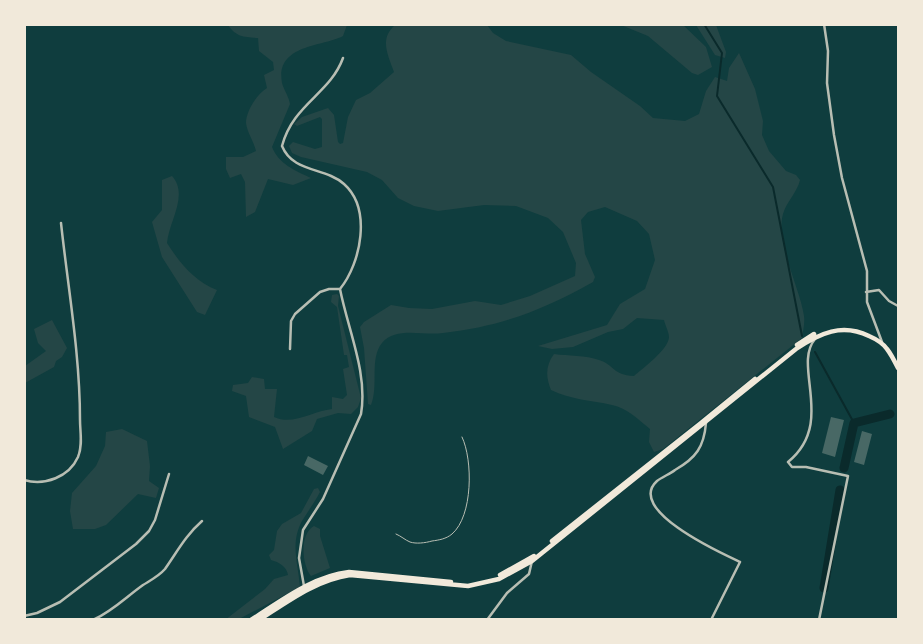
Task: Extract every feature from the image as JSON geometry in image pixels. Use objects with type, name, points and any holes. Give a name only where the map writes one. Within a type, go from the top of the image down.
[{"type":"highway","points":[[259,620],[326,581],[350,575],[468,586],[499,579],[531,559],[815,335],[842,327],[863,330],[882,342],[898,367]]},
{"type":"highway","points":[[815,335],[843,329],[858,331],[882,344],[898,367]]},
{"type":"highway","points":[[251,620],[303,588],[334,574],[349,572],[471,584],[496,577],[531,559]]},
{"type":"street","points":[[824,24],[834,135],[842,178],[867,271],[867,302],[882,342]]},
{"type":"street","points":[[290,349],[291,321],[295,314],[318,294],[329,289],[340,289],[346,282],[359,249],[359,212],[354,197],[345,184],[292,160],[282,146],[290,121],[330,80],[339,69],[343,58]]},
{"type":"street","points":[[24,480],[43,482],[69,471],[78,457],[81,445],[80,400],[61,223]]},
{"type":"street","points":[[303,588],[299,558],[303,530],[323,499],[361,414],[363,400],[362,379],[340,289]]},
{"type":"street","points":[[866,292],[879,289],[889,301],[898,306]]},
{"type":"street","points":[[815,335],[808,350],[813,411],[806,439],[798,454],[788,462],[792,467],[806,467],[848,476],[819,620]]},
{"type":"street","points":[[704,421],[704,440],[699,450],[681,467],[655,482],[652,491],[653,500],[666,520],[679,530],[740,562],[711,620]]},
{"type":"street","points":[[24,615],[37,614],[60,603],[136,544],[149,531],[155,520],[169,474]]},
{"type":"street","points":[[93,620],[118,606],[141,586],[156,578],[190,532],[202,521]]},
{"type":"street","points":[[487,620],[507,593],[528,574],[531,559]]},
{"type":"lane","points":[[396,534],[411,543],[425,543],[446,538],[455,532],[466,508],[469,490],[469,456],[462,437]]},
{"type":"shaded area","points":[[228,25],[347,25],[343,36],[293,54],[282,70],[282,83],[290,104],[272,147],[283,162],[311,178],[293,185],[268,179],[255,212],[246,217],[245,182],[241,174],[230,178],[226,169],[226,157],[243,157],[256,151],[246,118],[253,103],[267,88],[264,75],[274,70],[273,62],[259,51],[258,38],[241,36]]},
{"type":"shaded area","points":[[395,25],[487,25],[493,33],[506,41],[571,55],[653,118],[685,121],[699,114],[706,91],[715,77],[727,81],[729,68],[739,53],[755,89],[763,121],[762,135],[769,151],[786,171],[800,180],[784,210],[781,225],[785,251],[802,305],[802,338],[663,449],[654,452],[649,442],[650,429],[628,412],[551,390],[547,372],[554,354],[594,358],[617,372],[634,376],[668,342],[669,335],[664,320],[637,318],[623,329],[608,332],[573,347],[552,349],[538,346],[607,325],[620,304],[645,289],[655,260],[649,234],[637,221],[605,207],[588,212],[581,220],[585,254],[595,277],[593,282],[538,309],[503,321],[464,330],[435,334],[402,333],[388,338],[378,349],[373,397],[371,405],[368,404],[360,327],[364,322],[391,305],[432,309],[475,301],[501,305],[530,296],[575,276],[576,263],[563,232],[548,218],[516,206],[484,205],[438,211],[414,206],[398,198],[382,180],[367,172],[292,153],[289,146],[293,142],[315,149],[322,147],[320,117],[297,126],[294,124],[302,117],[328,108],[334,115],[338,142],[343,143],[348,117],[356,100],[370,93],[394,72],[386,42]]},
{"type":"shaded area","points":[[621,25],[683,25],[706,47],[712,67],[698,75],[692,73],[648,36]]},
{"type":"shaded area","points":[[696,25],[716,25],[726,52],[725,58],[715,55]]},
{"type":"shaded area","points":[[172,176],[179,191],[167,243],[188,271],[217,290],[205,315],[197,312],[162,257],[152,222],[162,210],[162,180]]},
{"type":"shaded area","points":[[337,294],[361,398],[358,407],[351,414],[338,413],[317,419],[312,431],[283,449],[275,427],[249,417],[246,396],[232,391],[233,385],[248,383],[252,377],[264,379],[265,389],[277,389],[274,417],[281,419],[296,419],[332,409],[332,397],[343,399],[347,395],[343,369],[349,367],[347,355],[344,355],[337,307],[331,302],[332,295]]},
{"type":"shaded area","points":[[52,320],[67,348],[54,367],[25,383],[25,366],[46,351],[38,343],[34,329]]},
{"type":"shaded area","points":[[122,429],[147,441],[149,481],[159,488],[156,498],[138,494],[106,525],[95,529],[73,529],[70,511],[72,493],[96,466],[105,446],[106,432]]},
{"type":"shaded area","points":[[318,488],[320,492],[302,521],[296,537],[300,587],[239,619],[225,620],[274,579],[288,575],[284,567],[271,560],[269,555],[274,550],[277,531],[282,524],[301,513],[314,489]]},
{"type":"shaded area","points":[[314,526],[320,529],[330,568],[311,576],[306,565],[304,542],[309,530]]},
{"type":"building","points":[[831,417],[844,420],[835,457],[822,453]]},
{"type":"building","points":[[862,431],[872,434],[864,465],[854,462]]},
{"type":"building","points":[[308,456],[328,466],[323,475],[304,465]]},
{"type":"waterway","points":[[704,24],[722,53],[717,96],[773,187],[802,336]]},
{"type":"waterway","points":[[815,352],[854,423]]},
{"type":"waterway","points":[[844,468],[854,423],[890,414]]},
{"type":"waterway","points":[[824,588],[840,490]]}]
